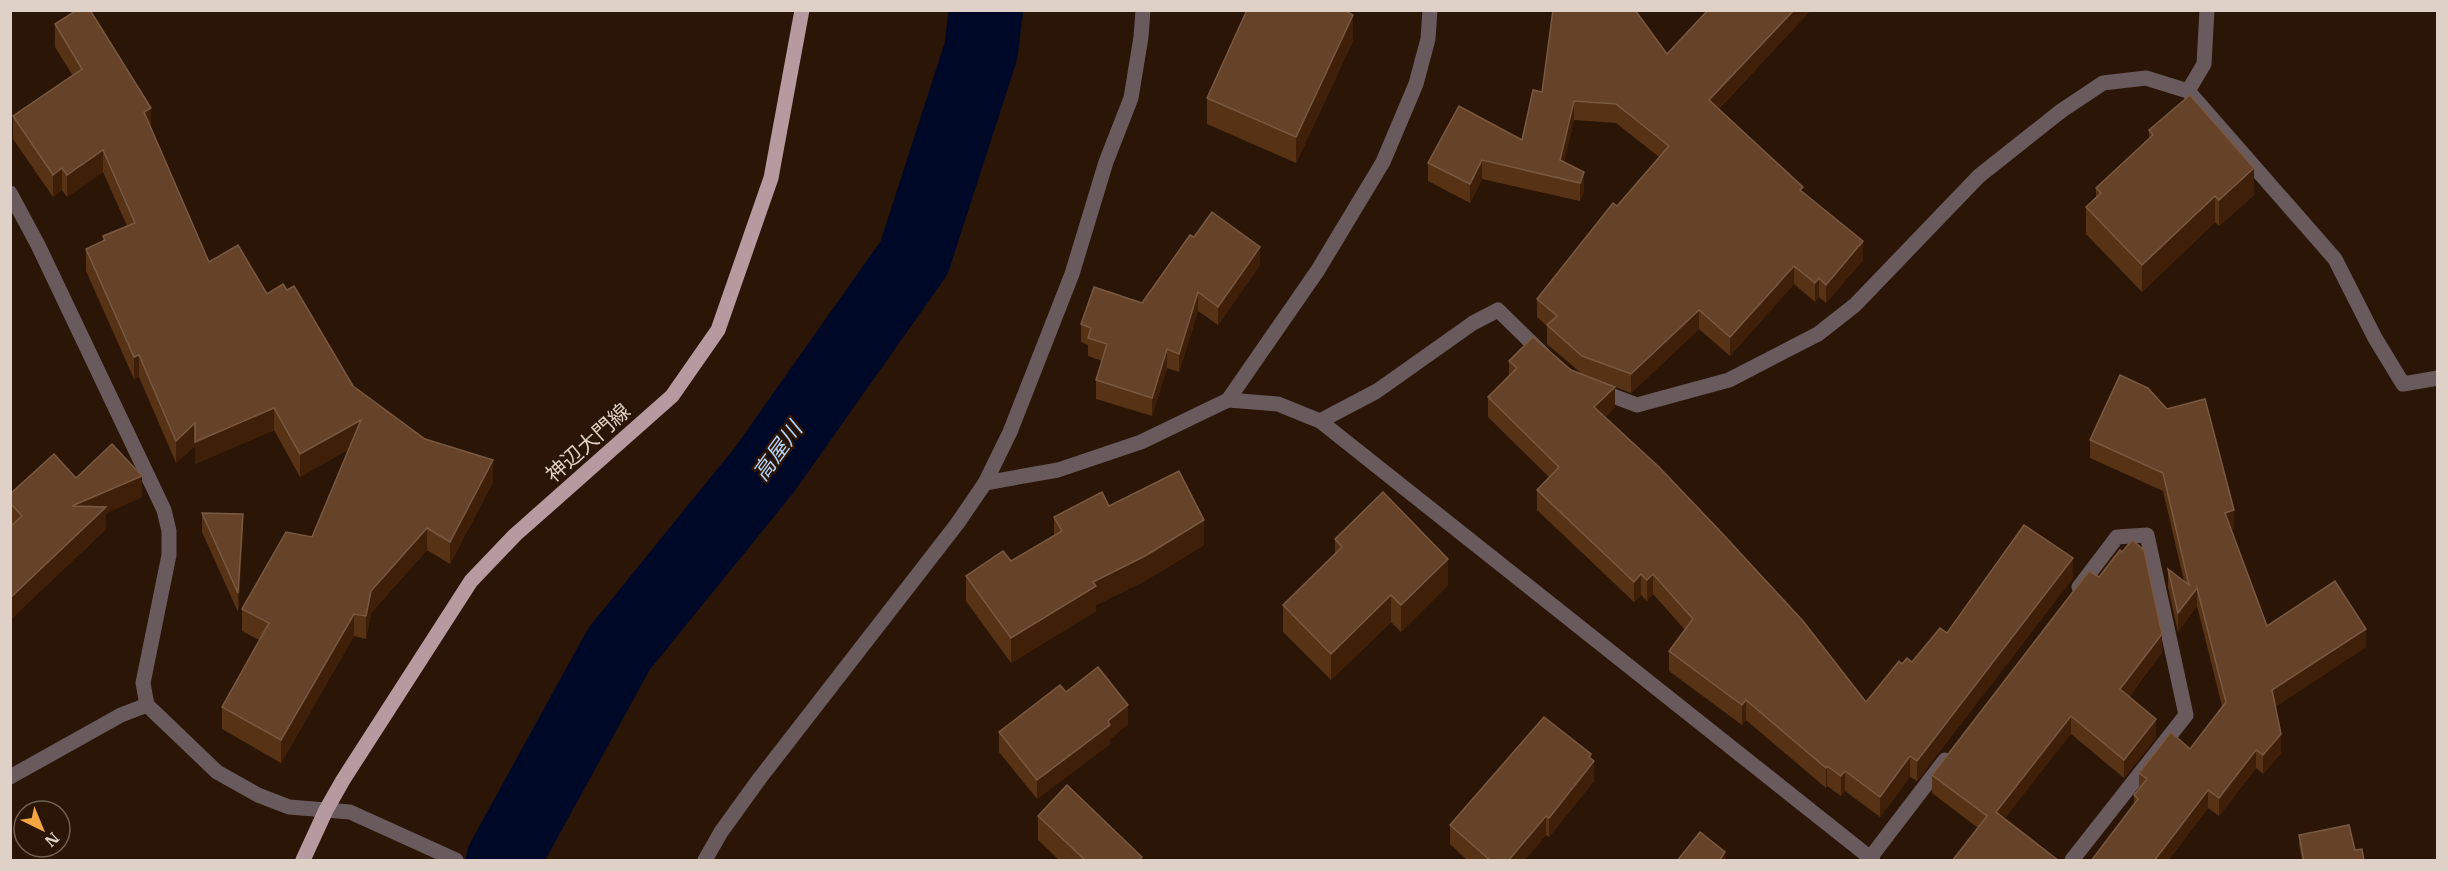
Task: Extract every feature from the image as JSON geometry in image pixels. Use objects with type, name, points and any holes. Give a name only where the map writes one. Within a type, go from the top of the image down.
[{"type":"main road","name":"神辺大門線","points":[[303,861],[326,810],[471,581],[515,535],[672,396],[718,330],[771,178],[802,10]]},
{"type":"street","points":[[705,861],[721,832],[760,778],[957,524],[985,483],[1010,432],[1072,274],[1106,162],[1131,98],[1143,10]]},
{"type":"street","points":[[985,483],[1058,470],[1141,442],[1228,400],[1318,270],[1383,162],[1416,84],[1428,39],[1430,10]]},
{"type":"street","points":[[2188,91],[2204,64],[2207,10]]},
{"type":"street","points":[[1587,386],[1636,405],[1729,380],[1818,333],[1855,305],[1979,176],[2061,111],[2103,83],[2146,78],[2188,91],[2335,259],[2375,338],[2403,384],[2438,378]]},
{"type":"street","points":[[10,193],[38,245],[164,510],[169,531],[169,555],[143,683],[147,705],[217,772],[258,795],[289,807],[351,812],[456,861]]},
{"type":"street","points":[[1320,422],[1377,390],[1473,323],[1498,310],[1553,362]]},
{"type":"street","points":[[1228,400],[1278,404],[1320,422],[1871,859],[1957,745]]},
{"type":"street","points":[[2066,603],[2117,537],[2146,535],[2186,714],[2072,861]]},
{"type":"street","points":[[10,777],[121,715],[147,705]]},
{"type":"building","points":[[77,10],[90,10],[151,108],[144,112],[209,262],[238,245],[267,294],[283,284],[287,290],[294,286],[353,386],[425,439],[493,460],[450,542],[427,528],[371,591],[366,616],[354,614],[281,740],[222,707],[269,623],[242,609],[286,532],[312,537],[361,420],[300,454],[274,408],[195,442],[195,423],[176,441],[139,355],[134,357],[86,249],[105,240],[103,236],[135,223],[103,150],[67,175],[62,168],[53,175],[13,116],[82,69],[55,24]]},
{"type":"building","points":[[1247,10],[1344,10],[1353,15],[1296,137],[1207,98]]},
{"type":"building","points":[[1553,10],[1635,10],[1667,54],[1708,10],[1794,10],[1709,100],[1803,187],[1800,190],[1863,241],[1826,285],[1819,278],[1815,283],[1794,266],[1730,337],[1699,310],[1631,374],[1582,356],[1547,325],[1557,316],[1537,299],[1613,203],[1617,206],[1669,146],[1616,104],[1574,101],[1560,160],[1584,172],[1580,183],[1482,160],[1470,184],[1428,163],[1459,106],[1522,140],[1533,90],[1542,92]]},
{"type":"building","points":[[2190,95],[2254,168],[2219,200],[2215,196],[2142,265],[2086,207],[2101,193],[2096,188],[2153,135],[2149,130]]},
{"type":"building","points":[[1212,212],[1260,247],[1218,307],[1198,292],[1179,354],[1167,349],[1152,398],[1096,380],[1107,344],[1088,338],[1091,328],[1081,324],[1094,287],[1142,303],[1190,235],[1194,237]]},
{"type":"building","points":[[1533,337],[1571,370],[1615,387],[1594,407],[1659,467],[1803,621],[1866,702],[1899,661],[1902,664],[1907,658],[1912,662],[1940,628],[1947,633],[2024,525],[2073,558],[1917,761],[1910,756],[1880,797],[1845,771],[1841,776],[1827,766],[1826,768],[1746,700],[1742,705],[1669,651],[1693,619],[1653,574],[1647,580],[1641,574],[1634,582],[1537,490],[1559,467],[1488,397],[1517,368],[1509,361]]},
{"type":"building","points":[[2120,375],[2148,388],[2167,409],[2205,399],[2234,510],[2225,513],[2267,626],[2335,581],[2366,629],[2272,690],[2281,734],[2263,755],[2256,750],[2219,798],[2208,790],[2154,861],[2091,861],[2138,799],[2134,795],[2147,779],[2139,773],[2171,732],[2190,749],[2226,702],[2197,588],[2178,613],[2168,569],[2189,585],[2163,473],[2090,440]]},
{"type":"building","points":[[112,444],[142,476],[72,506],[106,507],[10,598],[10,527],[22,516],[10,503],[10,494],[54,454],[76,478]]},
{"type":"building","points":[[1179,471],[1204,520],[1145,556],[1093,582],[1096,586],[1011,638],[966,576],[1003,551],[1011,561],[1062,531],[1054,517],[1102,492],[1109,506]]},
{"type":"building","points":[[1383,492],[1448,559],[1401,605],[1391,595],[1331,654],[1283,605],[1342,547],[1335,539]]},
{"type":"building","points":[[202,513],[243,514],[238,593]]},
{"type":"building","points":[[2132,540],[2144,550],[2162,634],[2120,689],[2156,719],[2124,760],[2071,716],[1996,812],[2059,861],[1952,861],[1987,816],[1932,775],[2089,571],[2099,577],[2120,550],[2122,552]]},
{"type":"building","points":[[1098,667],[1128,705],[1108,721],[1110,725],[1037,780],[999,732],[1060,685],[1066,692]]},
{"type":"building","points":[[1544,717],[1591,754],[1589,757],[1594,761],[1549,818],[1546,816],[1508,861],[1491,861],[1450,825]]},
{"type":"building","points":[[1067,785],[1142,857],[1139,861],[1083,861],[1084,859],[1038,816]]},
{"type":"building","points":[[2349,825],[2355,850],[2362,849],[2364,861],[2304,861],[2299,835]]},
{"type":"building","points":[[1700,832],[1725,852],[1719,861],[1677,861]]},
{"type":"waterway","name":"高屋川","points":[[503,860],[619,649],[765,469],[914,258],[981,51],[986,10]]}]
